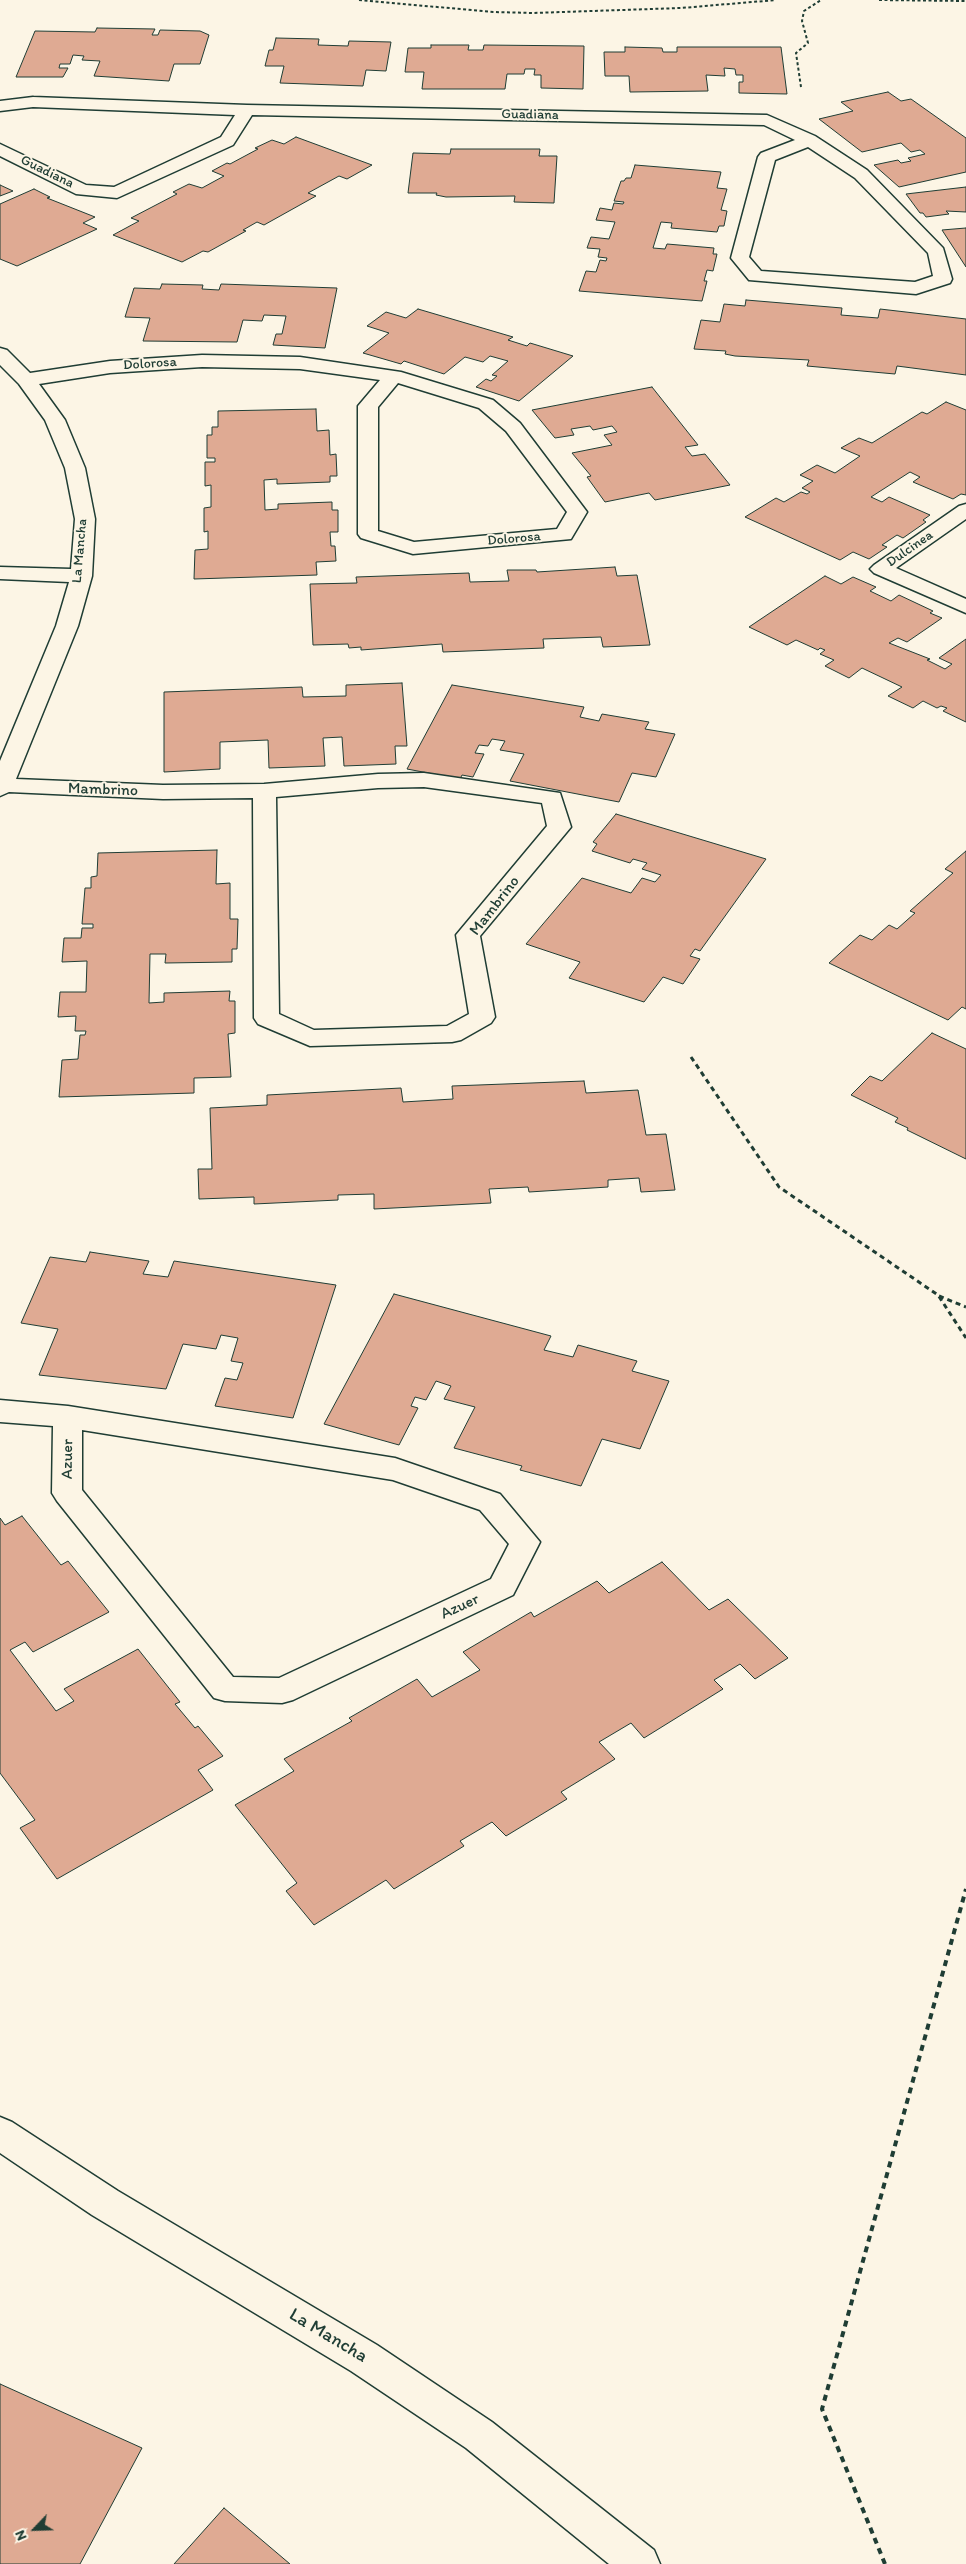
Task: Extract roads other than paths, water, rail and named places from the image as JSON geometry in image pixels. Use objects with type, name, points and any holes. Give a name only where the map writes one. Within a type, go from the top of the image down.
[{"type":"street","name":"Guadiana","points":[[0,106],[33,102],[247,110],[770,122],[809,140],[861,174],[937,252],[944,279],[916,288],[756,276],[740,258],[767,157],[809,140]]},
{"type":"street","name":"Guadiana","points":[[0,149],[82,190],[116,193],[227,141],[247,110]]},
{"type":"street","name":"La Mancha","points":[[0,354],[26,380],[56,420],[75,468],[85,519],[81,576],[67,626],[1,787]]},
{"type":"street","name":"Dolorosa","points":[[26,380],[110,367],[202,361],[300,363],[394,376],[486,404],[513,426],[577,512],[564,535],[413,548],[368,534],[368,406],[394,376]]},
{"type":"street","name":"Dulcinea","points":[[966,510],[881,569],[966,607]]},
{"type":"street","points":[[0,573],[81,576]]},
{"type":"street","name":"Mambrino","points":[[1,787],[162,792],[264,791],[424,780],[552,798],[559,827],[468,935],[482,1017],[452,1034],[310,1038],[267,1018],[264,791]]},
{"type":"street","name":"Azuer","points":[[0,1411],[68,1417],[395,1469],[490,1502],[525,1542],[502,1587],[282,1691],[225,1689],[67,1492],[68,1417]]},
{"type":"street","name":"La Mancha","points":[[0,2132],[105,2203],[364,2358],[480,2435],[640,2564]]}]
